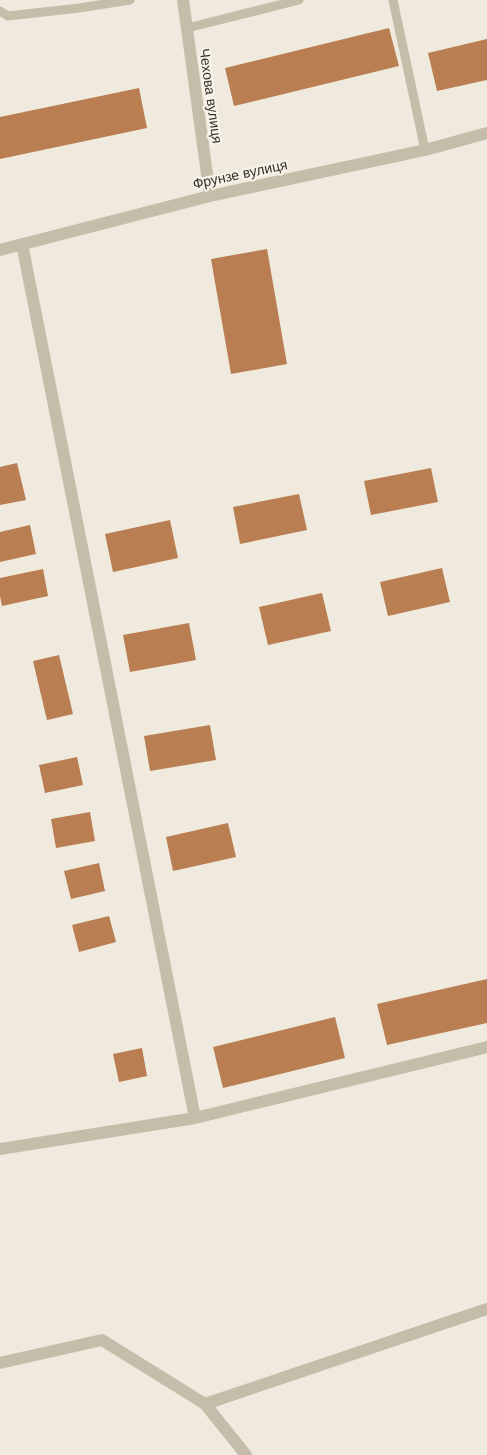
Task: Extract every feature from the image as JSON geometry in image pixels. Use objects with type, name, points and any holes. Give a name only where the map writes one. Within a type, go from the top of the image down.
[{"type":"street","name":"Чехова вулиця","points":[[183,0],[210,196]]},
{"type":"street","name":"Фрунзе вулиця","points":[[0,250],[210,196],[425,150],[487,133]]},
{"type":"street","points":[[22,244],[195,1118]]},
{"type":"street","points":[[0,1149],[195,1118],[487,1047]]},
{"type":"street","points":[[205,1404],[487,1308]]},
{"type":"street","points":[[0,1363],[102,1340],[205,1404],[246,1455]]},
{"type":"lane","points":[[0,11],[8,16],[130,0]]},
{"type":"lane","points":[[187,28],[299,0]]},
{"type":"lane","points":[[393,0],[425,150]]},
{"type":"building","points":[[389,28],[399,66],[234,106],[225,68]]},
{"type":"building","points":[[487,39],[487,80],[437,91],[428,53]]},
{"type":"building","points":[[139,88],[147,128],[0,159],[0,117]]},
{"type":"building","points":[[267,249],[287,364],[231,374],[211,259]]},
{"type":"building","points":[[17,463],[26,500],[0,505],[0,467]]},
{"type":"building","points":[[431,468],[438,502],[371,515],[364,481]]},
{"type":"building","points":[[299,494],[307,530],[240,544],[233,507]]},
{"type":"building","points":[[170,520],[178,558],[113,572],[105,534]]},
{"type":"building","points":[[30,525],[36,554],[0,562],[0,532]]},
{"type":"building","points":[[442,568],[450,602],[388,616],[380,582]]},
{"type":"building","points":[[43,569],[48,596],[2,606],[0,578]]},
{"type":"building","points":[[322,593],[331,631],[268,645],[259,607]]},
{"type":"building","points":[[189,623],[196,660],[130,672],[123,635]]},
{"type":"building","points":[[59,655],[73,714],[47,720],[33,661]]},
{"type":"building","points":[[210,725],[216,760],[150,771],[144,736]]},
{"type":"building","points":[[77,757],[83,785],[45,793],[39,765]]},
{"type":"building","points":[[90,812],[95,841],[56,848],[51,819]]},
{"type":"building","points":[[228,823],[236,857],[173,871],[166,837]]},
{"type":"building","points":[[99,863],[105,891],[71,899],[64,871]]},
{"type":"building","points":[[109,916],[116,942],[79,952],[72,925]]},
{"type":"building","points":[[487,979],[487,1023],[387,1045],[377,1004]]},
{"type":"building","points":[[335,1017],[345,1058],[223,1088],[213,1047]]},
{"type":"building","points":[[142,1048],[147,1076],[119,1082],[113,1054]]}]
